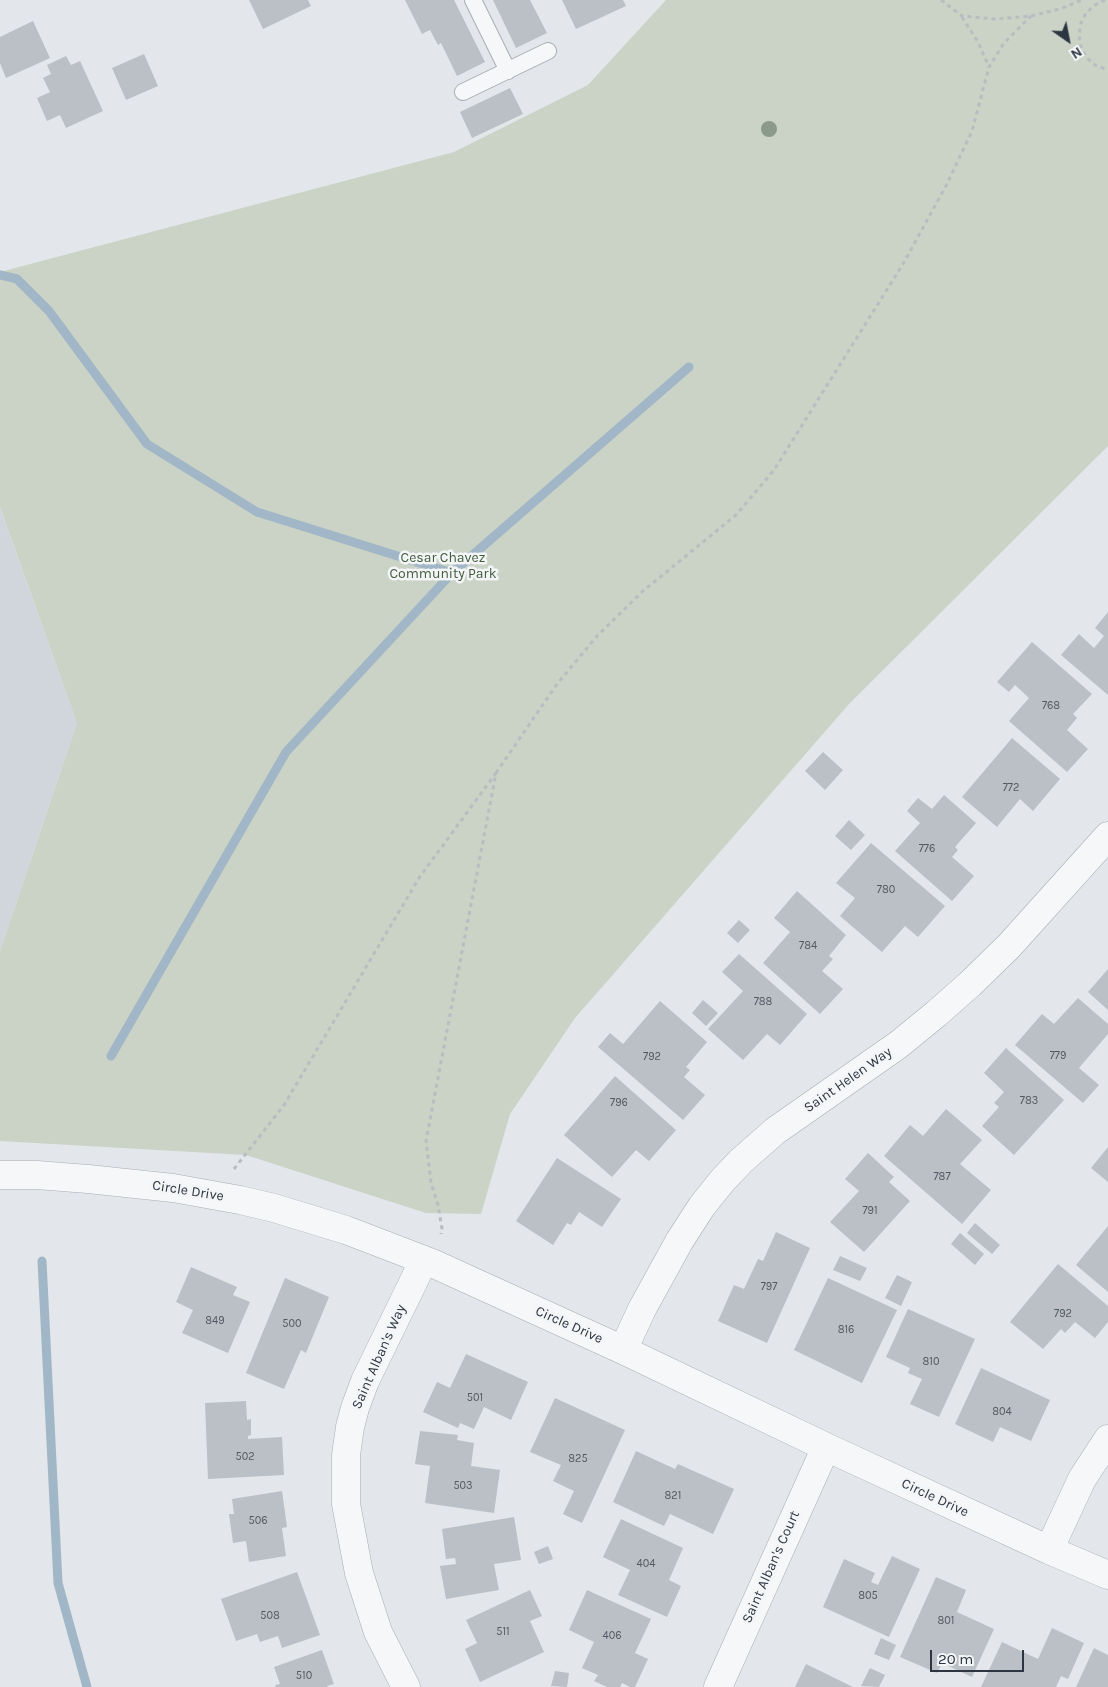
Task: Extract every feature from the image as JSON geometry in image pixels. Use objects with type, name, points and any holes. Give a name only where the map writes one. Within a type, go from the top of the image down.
[{"type":"street","name":"Saint Helen Way","points":[[622,1350],[680,1240],[702,1206],[741,1160],[775,1131],[898,1045],[936,1014],[1009,946],[1108,836]]},
{"type":"street","name":"Circle Drive","points":[[0,1175],[37,1175],[120,1182],[212,1194],[274,1208],[346,1230],[428,1262],[622,1350],[826,1447],[1108,1576]]},
{"type":"street","name":"Saint Alban's Way","points":[[406,1687],[378,1632],[359,1574],[346,1504],[346,1455],[350,1427],[365,1381],[428,1262]]},
{"type":"street","points":[[1049,1550],[1082,1479],[1108,1439]]},
{"type":"street","name":"Saint Alban's Court","points":[[718,1687],[826,1447]]},
{"type":"lane","points":[[473,0],[508,71]]},
{"type":"lane","points":[[463,92],[548,51]]},
{"type":"path","points":[[941,0],[962,16],[978,42],[989,67]]},
{"type":"path","points":[[962,16],[995,19],[1031,16],[1060,9],[1082,0]]},
{"type":"path","points":[[1092,0],[1095,4]]},
{"type":"path","points":[[1105,0],[1095,4],[1086,13],[1081,23],[1079,35],[1080,46],[1086,57],[1095,65],[1108,70]]},
{"type":"path","points":[[212,1194],[246,1155],[284,1105],[419,878],[557,684],[598,635],[643,591],[736,514],[774,470],[903,264],[947,184],[972,131],[989,67],[1004,43],[1031,16]]},
{"type":"path","points":[[428,1262],[442,1229],[438,1205],[431,1182],[426,1141],[496,772]]},
{"type":"shaded area","points":[[0,508],[77,723],[0,952]]},
{"type":"green space","name":"Cesar Chavez Community Park","points":[[666,0],[1108,0],[1108,446],[849,704],[575,1018],[510,1114],[481,1214],[426,1213],[246,1155],[0,1141],[0,952],[77,723],[0,507],[0,272],[454,152],[588,85]]},
{"type":"building","points":[[249,0],[308,0],[311,6],[263,29]]},
{"type":"building","points":[[405,0],[454,0],[485,62],[457,76],[441,43],[438,45],[430,30],[422,34]]},
{"type":"building","points":[[493,0],[530,0],[547,33],[516,48]]},
{"type":"building","points":[[562,0],[623,0],[626,6],[576,29]]},
{"type":"building","points":[[33,21],[50,58],[6,78],[0,63],[0,37]]},
{"type":"building","points":[[144,54],[158,86],[126,100],[112,68]]},
{"type":"building","points":[[66,56],[71,65],[80,61],[103,111],[66,128],[60,115],[47,121],[37,98],[50,92],[43,78],[51,74],[47,65]]},
{"type":"building","points":[[510,88],[523,114],[472,138],[460,112]]},
{"type":"building","points":[[1108,612],[1108,695],[1061,655],[1079,634],[1094,648],[1104,636],[1095,628]]},
{"type":"building","points":[[1032,642],[1092,694],[1073,714],[1077,718],[1067,730],[1088,749],[1067,772],[1009,721],[1029,698],[1015,685],[1009,692],[997,682]]},
{"type":"building","points":[[1012,738],[1060,779],[1033,811],[1020,799],[997,827],[962,797]]},
{"type":"building","points":[[823,752],[843,770],[825,790],[805,771]]},
{"type":"building","points":[[944,795],[976,823],[955,847],[958,850],[952,857],[974,876],[952,901],[895,851],[920,823],[907,811],[918,798],[932,809]]},
{"type":"building","points":[[849,820],[865,835],[851,850],[835,836]]},
{"type":"building","points":[[871,843],[945,906],[918,937],[905,926],[882,952],[840,916],[855,898],[836,883]]},
{"type":"building","points":[[797,891],[846,935],[829,956],[833,959],[822,971],[843,989],[820,1014],[763,963],[790,932],[774,918]]},
{"type":"building","points":[[739,920],[750,930],[738,943],[727,933]]},
{"type":"building","points":[[739,954],[807,1014],[780,1045],[767,1034],[743,1060],[708,1029],[743,991],[722,972]]},
{"type":"building","points":[[1108,969],[1108,1010],[1088,992]]},
{"type":"building","points":[[1078,998],[1108,1024],[1108,1034],[1079,1068],[1099,1085],[1083,1103],[1015,1045],[1042,1014],[1054,1024]]},
{"type":"building","points":[[703,1000],[718,1013],[706,1026],[692,1013]]},
{"type":"building","points":[[660,1001],[707,1042],[686,1067],[690,1070],[684,1077],[705,1095],[683,1120],[598,1047],[610,1033],[623,1044]]},
{"type":"building","points":[[1006,1048],[1064,1100],[1014,1155],[982,1126],[999,1107],[994,1103],[1004,1092],[984,1073]]},
{"type":"building","points":[[615,1076],[676,1130],[649,1161],[636,1150],[612,1177],[564,1135]]},
{"type":"building","points":[[946,1109],[982,1140],[960,1164],[991,1190],[962,1224],[884,1156],[910,1125],[923,1136]]},
{"type":"building","points":[[1108,1147],[1108,1182],[1091,1168]]},
{"type":"building","points":[[868,1153],[894,1177],[889,1182],[910,1201],[864,1252],[830,1222],[859,1191],[845,1179]]},
{"type":"building","points":[[557,1158],[621,1199],[602,1227],[579,1212],[571,1225],[567,1223],[553,1245],[516,1221]]},
{"type":"building","points":[[975,1223],[1000,1245],[992,1254],[967,1233]]},
{"type":"building","points":[[1108,1226],[1108,1292],[1076,1265]]},
{"type":"building","points":[[776,1232],[810,1248],[767,1343],[718,1321],[734,1285],[744,1289],[758,1259],[763,1261]]},
{"type":"building","points":[[960,1233],[984,1254],[975,1265],[951,1244]]},
{"type":"building","points":[[840,1256],[867,1268],[860,1281],[833,1270]]},
{"type":"building","points":[[1058,1264],[1108,1306],[1108,1322],[1095,1338],[1075,1322],[1065,1333],[1061,1329],[1043,1349],[1010,1322]]},
{"type":"building","points":[[191,1267],[237,1287],[233,1295],[250,1302],[228,1353],[182,1333],[193,1310],[176,1302]]},
{"type":"building","points":[[897,1275],[912,1282],[901,1306],[885,1298]]},
{"type":"building","points":[[285,1278],[329,1297],[306,1353],[301,1350],[284,1389],[246,1373]]},
{"type":"building","points":[[828,1278],[897,1310],[862,1383],[794,1350]]},
{"type":"building","points":[[908,1309],[975,1339],[939,1417],[910,1404],[922,1379],[908,1373],[910,1368],[886,1357]]},
{"type":"building","points":[[466,1354],[528,1382],[511,1420],[484,1407],[474,1429],[460,1423],[458,1428],[423,1412],[437,1382],[450,1388]]},
{"type":"building","points":[[981,1368],[1050,1400],[1031,1441],[1000,1427],[993,1442],[955,1424]]},
{"type":"building","points":[[555,1398],[625,1430],[582,1523],[563,1514],[574,1491],[553,1481],[561,1465],[530,1452]]},
{"type":"building","points":[[246,1401],[247,1420],[251,1419],[251,1435],[248,1436],[248,1439],[282,1437],[284,1475],[208,1479],[205,1403]]},
{"type":"building","points":[[420,1431],[458,1435],[457,1440],[474,1443],[471,1466],[500,1470],[494,1513],[425,1503],[430,1466],[415,1464]]},
{"type":"building","points":[[636,1451],[675,1469],[678,1464],[734,1489],[713,1534],[670,1514],[664,1526],[613,1502]]},
{"type":"building","points":[[282,1491],[287,1527],[282,1528],[286,1556],[249,1562],[246,1541],[233,1543],[229,1514],[234,1514],[232,1499]]},
{"type":"building","points":[[514,1517],[521,1560],[494,1564],[499,1590],[446,1599],[440,1566],[456,1564],[455,1558],[446,1559],[442,1529]]},
{"type":"building","points":[[621,1519],[683,1548],[669,1580],[681,1586],[667,1617],[618,1595],[630,1570],[603,1557]]},
{"type":"building","points":[[548,1546],[553,1559],[539,1564],[534,1552]]},
{"type":"building","points":[[892,1556],[920,1569],[889,1637],[823,1607],[844,1559],[875,1573],[871,1582],[878,1585]]},
{"type":"building","points":[[297,1572],[320,1635],[282,1648],[278,1636],[260,1642],[257,1634],[236,1641],[221,1599]]},
{"type":"building","points":[[936,1577],[966,1590],[957,1612],[994,1629],[972,1677],[942,1663],[937,1673],[900,1657]]},
{"type":"building","points":[[530,1590],[542,1616],[530,1621],[544,1652],[480,1682],[465,1649],[477,1643],[466,1620]]},
{"type":"building","points":[[587,1590],[651,1619],[635,1653],[648,1659],[635,1687],[622,1683],[620,1687],[607,1687],[594,1681],[598,1675],[582,1668],[594,1642],[569,1630]]},
{"type":"building","points":[[1052,1628],[1084,1643],[1068,1679],[1061,1676],[1056,1687],[981,1687],[1002,1642],[1038,1659]]},
{"type":"building","points":[[881,1638],[896,1645],[889,1660],[874,1654]]},
{"type":"building","points":[[1094,1648],[1108,1655],[1108,1687],[1076,1687]]},
{"type":"building","points":[[322,1650],[334,1684],[328,1687],[276,1687],[275,1685],[280,1684],[274,1667]]},
{"type":"building","points":[[806,1664],[853,1687],[795,1687]]},
{"type":"building","points":[[870,1668],[885,1675],[879,1687],[861,1686]]},
{"type":"building","points":[[555,1671],[569,1673],[567,1687],[551,1686]]},
{"type":"waterway","points":[[0,275],[17,279],[49,311],[147,444],[257,512],[452,573]]},
{"type":"waterway","points":[[111,1056],[286,752],[452,573],[689,367]]},
{"type":"waterway","points":[[42,1261],[58,1583],[87,1687]]}]
